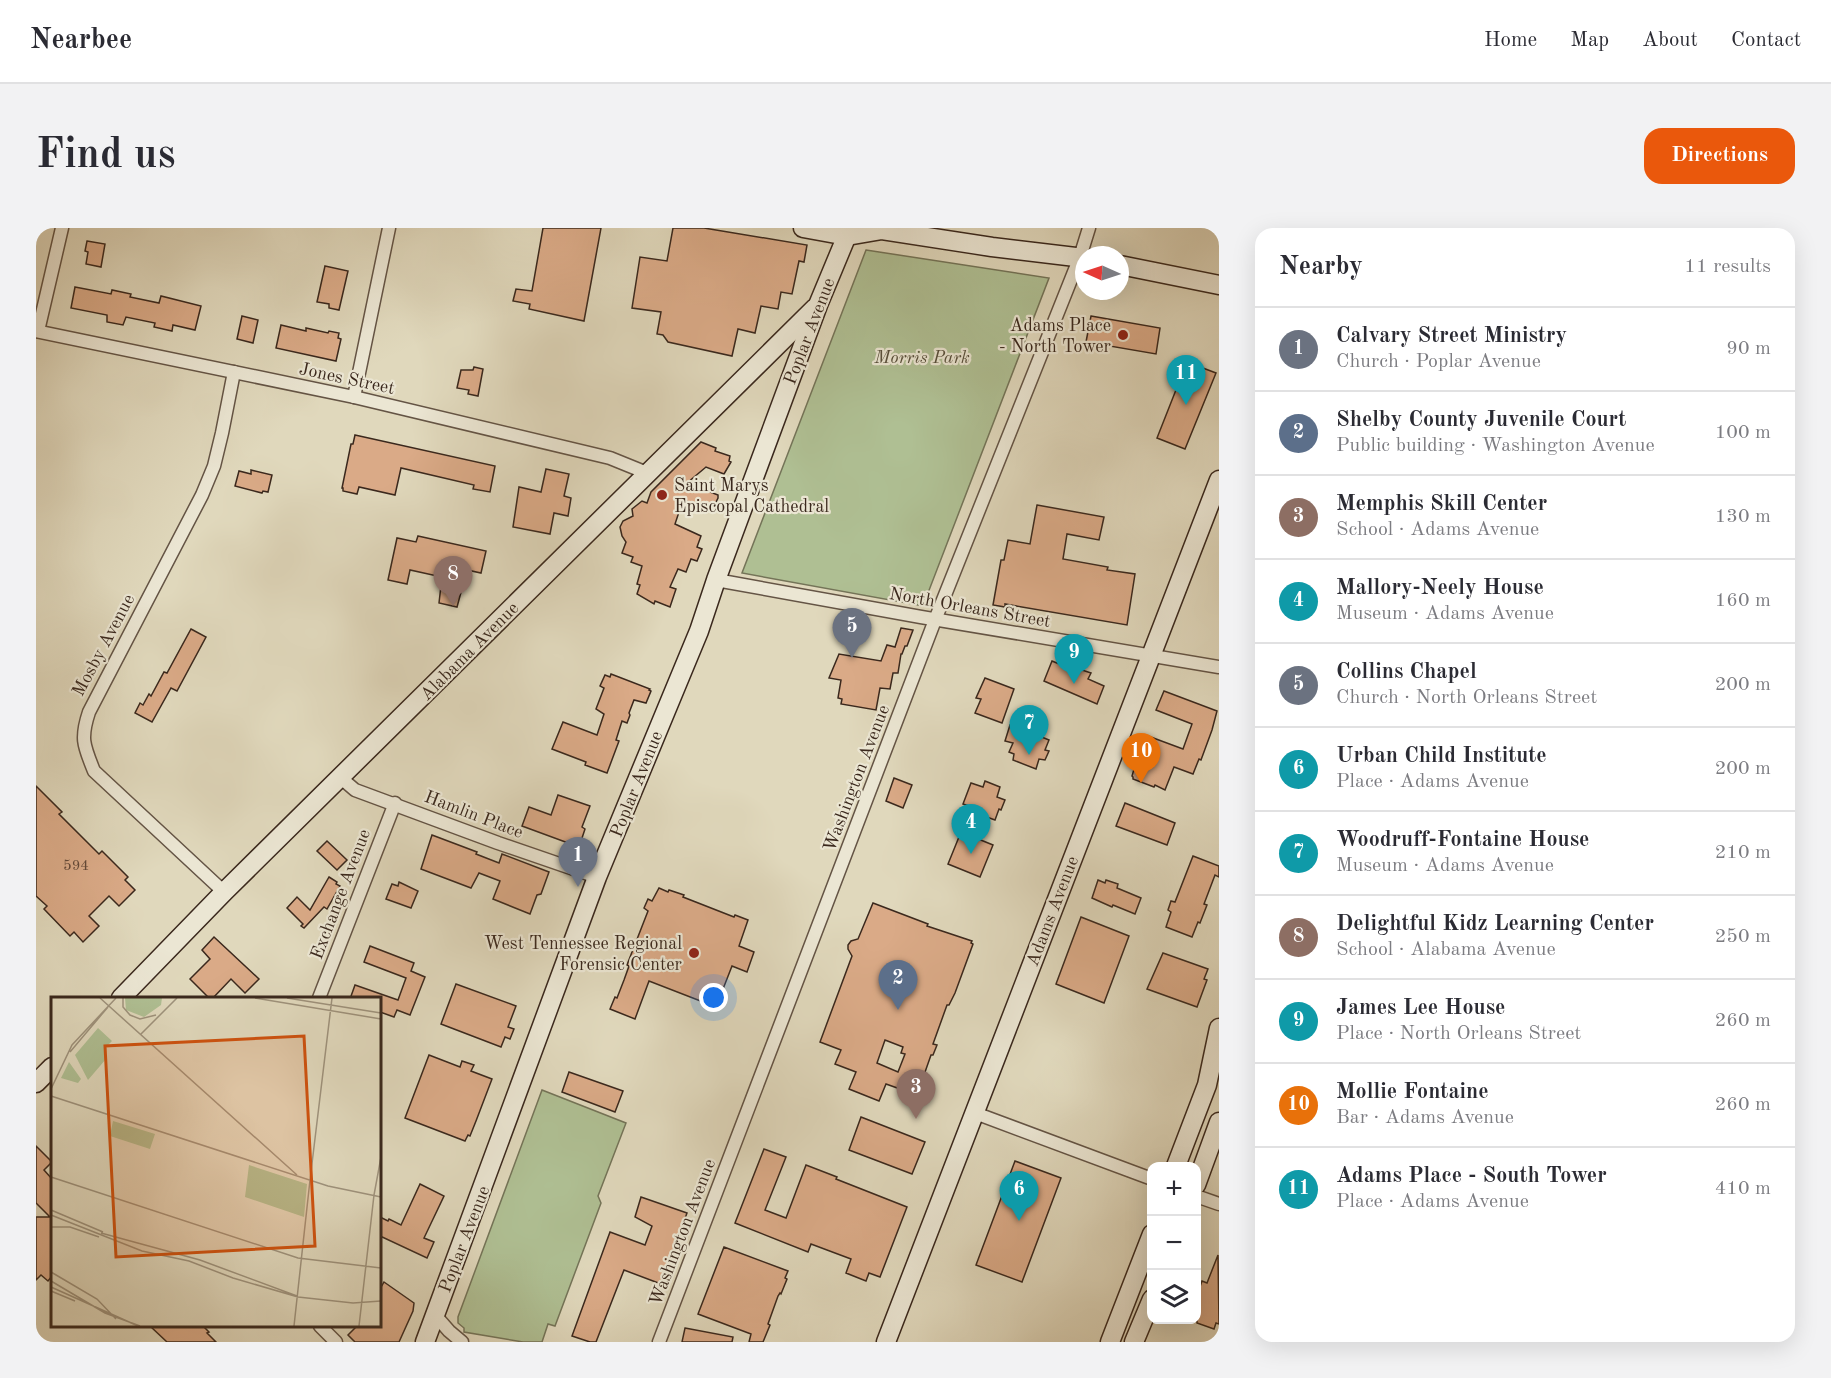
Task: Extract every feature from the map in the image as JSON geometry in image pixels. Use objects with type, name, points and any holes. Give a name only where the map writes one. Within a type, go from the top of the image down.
[{"type":"street","points":[[37,331],[63,228]]},
{"type":"street","points":[[354,398],[389,228]]},
{"type":"street","points":[[803,228],[848,232],[882,230],[1075,257]]},
{"type":"street","name":"Washington Avenue","points":[[1085,246],[1089,228]]},
{"type":"street","name":"Poplar Avenue","points":[[425,1342],[597,877],[699,631],[818,305],[848,232]]},
{"type":"street","points":[[1129,267],[1219,285]]},
{"type":"street","name":"Washington Avenue","points":[[659,1342],[935,620],[1075,275]]},
{"type":"street","name":"Alabama Avenue","points":[[123,997],[224,892],[818,305]]},
{"type":"street","name":"Jones Street","points":[[37,331],[354,398],[610,458],[647,473]]},
{"type":"street","name":"Mosby Avenue","points":[[224,892],[94,771],[84,746],[83,730],[89,712],[202,495],[214,466],[234,372]]},
{"type":"street","name":"Adams Avenue","points":[[886,1342],[1219,480]]},
{"type":"street","name":"North Orleans Street","points":[[716,580],[935,620],[1219,667]]},
{"type":"street","name":"Hamlin Place","points":[[341,778],[355,790],[597,877]]},
{"type":"street","name":"Exchange Avenue","points":[[320,997],[395,803]]},
{"type":"street","points":[[1178,1162],[1207,1085],[1219,1028]]},
{"type":"street","points":[[36,1083],[51,1069]]},
{"type":"street","points":[[975,1113],[1147,1177]]},
{"type":"street","points":[[1201,1174],[1219,1122]]},
{"type":"street","points":[[1201,1197],[1219,1204]]},
{"type":"street","points":[[1110,1342],[1147,1247]]},
{"type":"street","points":[[1134,1342],[1147,1311]]},
{"type":"street","points":[[435,1315],[462,1342]]},
{"type":"street","points":[[321,1327],[336,1342]]},
{"type":"street","points":[[425,1342],[430,1342]]},
{"type":"green space","name":"Morris Park","points":[[866,250],[1049,278],[923,606],[742,573]]},
{"type":"green space","points":[[542,1090],[626,1123],[598,1196],[601,1203],[555,1326],[548,1324],[542,1342],[523,1342],[464,1332],[464,1328],[458,1323],[458,1317]]},
{"type":"building","points":[[543,228],[601,228],[584,321],[529,309],[530,304],[513,301],[516,289],[532,291]]},
{"type":"building","points":[[673,228],[704,228],[807,245],[804,262],[799,261],[792,294],[781,292],[778,309],[761,306],[755,333],[738,329],[732,356],[668,342],[663,335],[657,334],[661,312],[632,308],[640,257],[667,261]]},
{"type":"building","points":[[87,241],[105,244],[101,267],[86,264]]},
{"type":"building","points":[[325,266],[348,271],[339,310],[329,308],[329,304],[317,302]]},
{"type":"building","points":[[75,287],[111,294],[112,290],[131,294],[130,297],[159,303],[161,296],[201,306],[195,330],[173,325],[172,331],[154,327],[155,323],[126,317],[123,325],[107,322],[107,315],[71,308]]},
{"type":"building","points":[[242,316],[258,320],[253,343],[237,339]]},
{"type":"building","name":"Adams Place - North Tower","points":[[1091,316],[1160,328],[1156,354],[1086,342]]},
{"type":"building","points":[[281,325],[306,331],[306,328],[339,333],[338,338],[341,339],[336,361],[276,348]]},
{"type":"building","points":[[1187,362],[1216,373],[1185,449],[1157,438]]},
{"type":"building","points":[[474,367],[483,369],[478,396],[468,394],[469,390],[457,388],[461,370],[473,370]]},
{"type":"building","points":[[355,435],[495,466],[490,492],[473,489],[474,485],[401,468],[395,495],[359,487],[357,494],[343,491],[351,444],[353,444]]},
{"type":"building","points":[[701,442],[716,448],[715,451],[730,456],[729,461],[731,462],[724,474],[706,467],[687,483],[718,495],[718,498],[712,510],[683,500],[675,524],[701,536],[697,547],[702,549],[697,561],[691,559],[686,572],[678,569],[670,587],[676,589],[670,607],[655,601],[654,604],[637,594],[642,566],[631,562],[633,557],[622,553],[626,542],[620,527],[623,521],[633,516],[632,509],[642,501],[647,503],[651,492]]},
{"type":"building","points":[[546,469],[569,474],[564,496],[571,498],[568,516],[554,513],[550,534],[513,527],[519,487],[541,492]]},
{"type":"building","points":[[251,470],[272,475],[268,492],[263,491],[262,493],[235,486],[239,471],[251,474]]},
{"type":"building","points":[[1037,505],[1104,517],[1099,540],[1067,534],[1063,559],[1135,574],[1127,625],[1005,604],[1005,607],[993,605],[1001,560],[1004,560],[1008,540],[1030,544]]},
{"type":"building","points":[[418,536],[486,551],[481,573],[467,570],[457,607],[439,603],[442,577],[410,570],[407,584],[388,580],[397,538],[416,542]]},
{"type":"building","points":[[901,628],[913,630],[901,654],[898,673],[893,673],[890,689],[880,688],[876,710],[841,704],[842,699],[838,698],[841,680],[829,678],[839,654],[881,661],[887,645],[895,647]]},
{"type":"building","points":[[191,629],[206,637],[177,691],[171,688],[152,722],[135,713],[140,703],[143,705],[149,694],[151,696],[164,672],[167,673]]},
{"type":"building","points":[[1052,661],[1076,671],[1091,673],[1088,679],[1104,686],[1097,704],[1044,681]]},
{"type":"building","points":[[611,674],[651,691],[646,703],[634,700],[627,723],[622,721],[616,740],[619,741],[607,773],[552,749],[563,722],[597,735],[604,714],[596,709],[604,688],[600,686],[605,675],[610,677]]},
{"type":"building","points":[[985,678],[1014,689],[1002,723],[975,713],[981,699],[976,698]]},
{"type":"building","points":[[1164,691],[1217,711],[1201,760],[1199,759],[1193,774],[1174,767],[1165,790],[1133,779],[1132,776],[1148,736],[1183,749],[1192,724],[1156,710]]},
{"type":"building","points":[[1010,725],[1029,731],[1034,729],[1038,731],[1039,736],[1049,740],[1045,750],[1049,751],[1045,760],[1039,759],[1036,769],[1013,760],[1014,754],[1009,752],[1013,743],[1005,741]]},
{"type":"building","points":[[894,778],[912,785],[903,808],[886,801]]},
{"type":"building","points":[[985,781],[1000,787],[997,797],[1005,800],[995,820],[973,812],[975,808],[963,804],[971,783],[983,787]]},
{"type":"building","points":[[36,786],[62,812],[59,814],[99,854],[102,851],[128,877],[125,880],[135,890],[119,906],[109,896],[89,916],[99,926],[83,942],[74,932],[70,936],[44,909],[47,906],[36,896]]},
{"type":"building","points":[[558,795],[590,806],[582,827],[585,829],[579,847],[522,826],[529,807],[551,815]]},
{"type":"building","points":[[1125,803],[1175,823],[1167,845],[1116,826]]},
{"type":"building","points":[[961,832],[993,845],[980,877],[948,864]]},
{"type":"building","points":[[432,835],[499,863],[502,854],[549,872],[530,914],[493,899],[500,881],[479,873],[471,888],[421,869]]},
{"type":"building","points":[[327,841],[347,860],[337,870],[317,851]]},
{"type":"building","points":[[1193,856],[1219,866],[1219,877],[1215,875],[1204,904],[1207,905],[1192,937],[1166,927],[1171,912],[1168,910],[1171,901],[1175,902]]},
{"type":"building","points":[[329,877],[340,886],[327,909],[324,907],[304,928],[301,926],[303,924],[287,908],[297,897],[310,910]]},
{"type":"building","points":[[1098,880],[1118,884],[1117,888],[1141,898],[1135,914],[1092,898]]},
{"type":"building","points":[[399,882],[418,891],[411,908],[386,899],[392,884],[398,886]]},
{"type":"building","points":[[659,888],[684,895],[683,897],[734,917],[735,915],[748,920],[739,946],[754,952],[747,972],[732,966],[716,1007],[649,981],[635,1019],[610,1009],[624,980],[629,966],[627,965],[648,911],[644,908],[648,899],[652,901]]},
{"type":"building","points":[[873,903],[928,924],[927,926],[972,941],[973,944],[955,993],[947,1005],[933,1044],[937,1045],[931,1055],[917,1095],[886,1084],[879,1101],[849,1089],[856,1072],[835,1064],[841,1050],[820,1042],[852,956],[848,945],[851,941],[858,939]],"holes":[[[885,1040],[903,1047],[901,1053],[905,1054],[898,1072],[877,1063]]]},
{"type":"building","points":[[1081,917],[1129,936],[1104,1003],[1056,984]]},
{"type":"building","points":[[214,937],[259,979],[245,993],[231,979],[214,997],[208,997],[190,979],[210,959],[202,950]]},
{"type":"building","points":[[370,946],[414,963],[411,971],[425,977],[410,1015],[397,1010],[394,1017],[381,1012],[381,997],[351,997],[355,985],[398,1000],[406,978],[364,962]]},
{"type":"building","points":[[1163,953],[1208,969],[1204,979],[1207,980],[1197,1007],[1147,989]]},
{"type":"building","points":[[456,984],[516,1006],[508,1027],[514,1029],[510,1039],[505,1037],[501,1047],[441,1024]]},
{"type":"building","points":[[429,1055],[460,1067],[462,1061],[474,1065],[471,1071],[492,1079],[470,1136],[468,1135],[465,1141],[405,1118]]},
{"type":"building","points":[[569,1072],[623,1091],[615,1112],[562,1092]]},
{"type":"building","points":[[861,1117],[925,1142],[912,1174],[849,1150]]},
{"type":"building","points":[[36,1146],[51,1161],[44,1170],[51,1178],[51,1277],[48,1281],[41,1275],[36,1280],[36,1217],[50,1217],[36,1203]]},
{"type":"building","points":[[764,1149],[786,1157],[765,1210],[786,1218],[806,1165],[907,1207],[880,1277],[869,1273],[866,1281],[846,1273],[851,1259],[811,1244],[808,1252],[735,1223]]},
{"type":"building","points":[[1015,1161],[1061,1178],[1022,1282],[976,1265]]},
{"type":"building","points":[[420,1184],[444,1196],[424,1238],[434,1242],[427,1258],[381,1236],[381,1218],[401,1225]]},
{"type":"building","points":[[641,1197],[687,1213],[661,1284],[624,1270],[596,1342],[572,1336],[610,1232],[645,1245],[652,1226],[635,1217]]},
{"type":"building","points":[[724,1247],[788,1271],[763,1342],[749,1342],[751,1334],[698,1314]]},
{"type":"building","points":[[1218,1255],[1219,1324],[1216,1323],[1214,1329],[1200,1324],[1201,1284],[1202,1281],[1207,1283]]},
{"type":"building","points":[[384,1282],[414,1303],[413,1311],[399,1342],[355,1342],[348,1335],[356,1327],[381,1327],[381,1287]]},
{"type":"building","points":[[151,1327],[204,1327],[216,1342],[167,1342]]},
{"type":"building","points":[[685,1328],[733,1337],[732,1342],[682,1342]]},
{"type":"place","name":"Adams Place - North Tower","points":[[1123,335]]},
{"type":"place","name":"Adams Place - South Tower","points":[[1186,405]]},
{"type":"place","name":"Saint Marys Episcopal Cathedral","points":[[662,495]]},
{"type":"place","name":"Delightful Kidz Learning Center","points":[[453,606]]},
{"type":"place","name":"Collins Chapel","points":[[852,658]]},
{"type":"place","name":"James Lee House","points":[[1074,684]]},
{"type":"place","name":"Woodruff-Fontaine House","points":[[1029,755]]},
{"type":"place","name":"Mollie Fontaine","points":[[1141,783]]},
{"type":"place","name":"Mallory-Neely House","points":[[971,854]]},
{"type":"place","name":"Calvary Street Ministry","points":[[578,887]]},
{"type":"place","name":"West Tennessee Regional Forensic Center","points":[[694,953]]},
{"type":"place","name":"Shelby County Juvenile Court","points":[[898,1010]]},
{"type":"place","name":"Memphis Skill Center","points":[[916,1119]]},
{"type":"place","name":"Urban Child Institute","points":[[1019,1221]]}]
